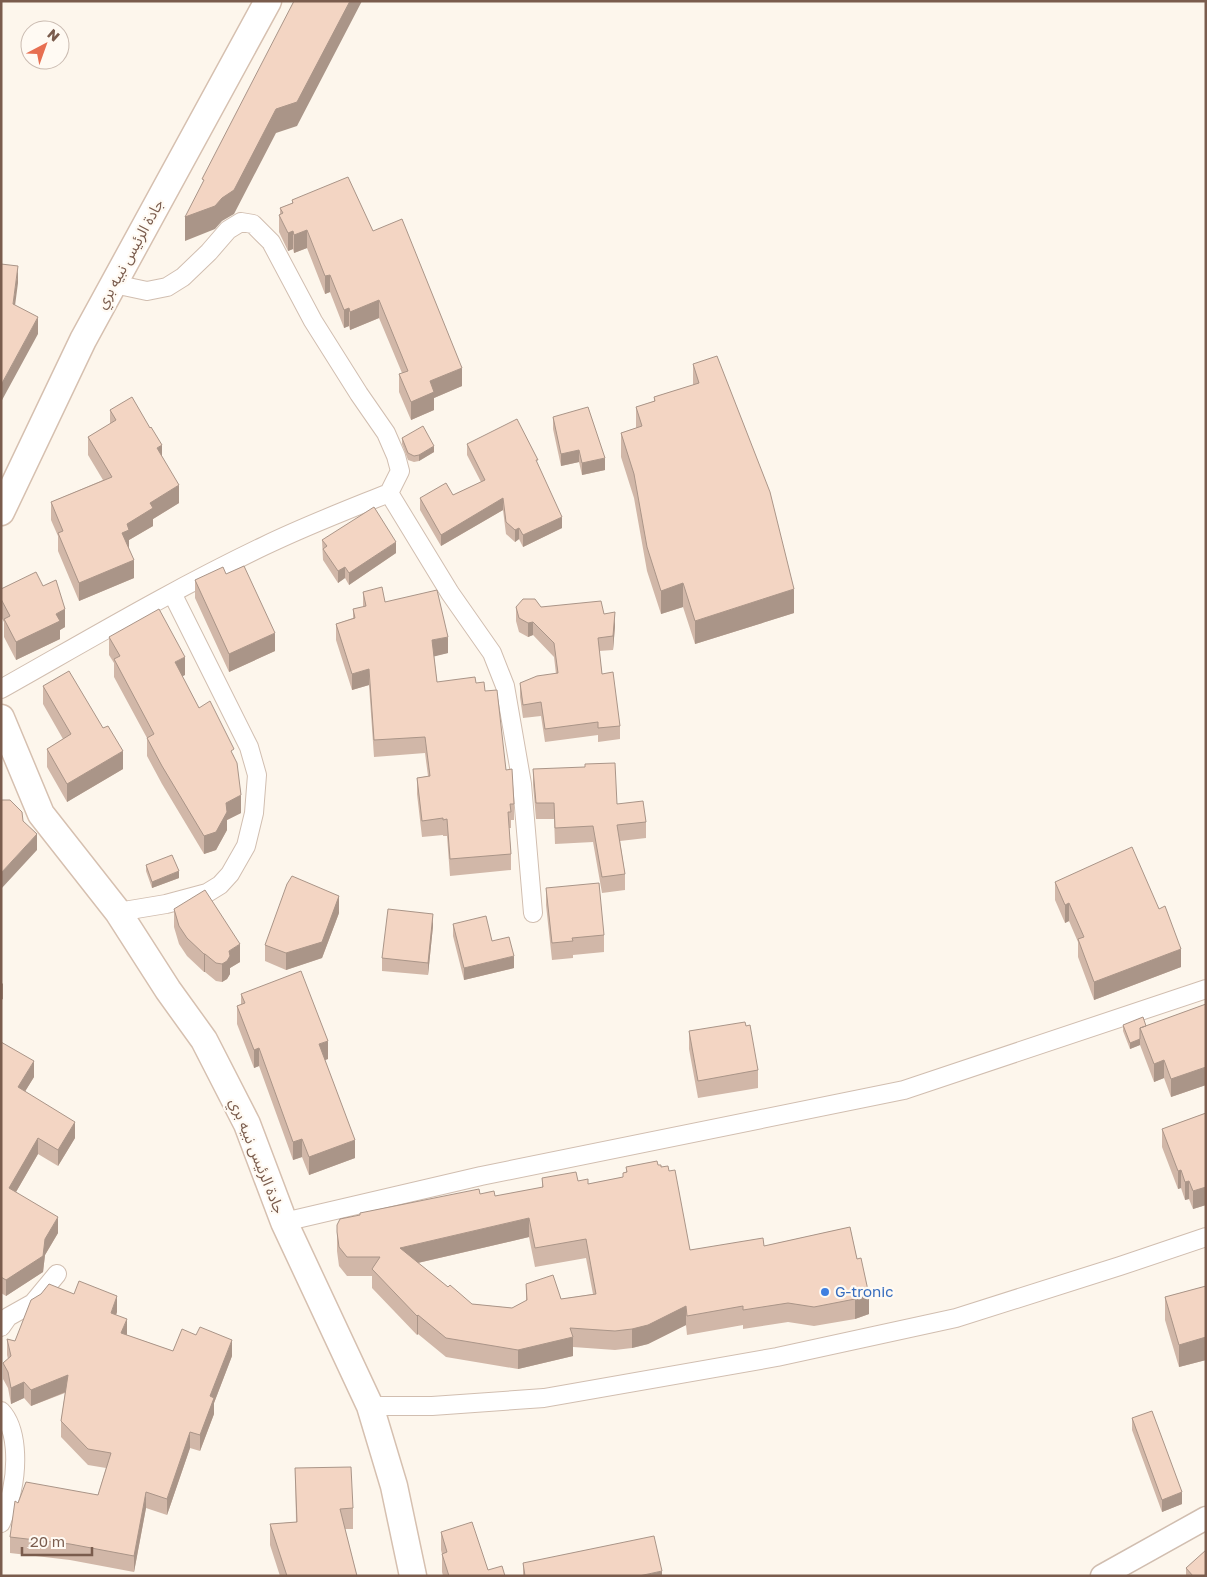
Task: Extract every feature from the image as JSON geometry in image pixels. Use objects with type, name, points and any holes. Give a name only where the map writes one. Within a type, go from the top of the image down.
[{"type":"main road","name":"جادة الرئيس نبيه بري","points":[[1,512],[83,340],[268,1]]},
{"type":"main road","name":"جادة الرئيس نبيه بري","points":[[1,718],[41,814],[118,912],[168,990],[204,1040],[247,1124],[284,1222],[370,1406],[394,1486],[413,1576]]},
{"type":"street","points":[[1,689],[172,593],[264,546],[336,514],[390,493],[400,471],[386,433],[313,321],[271,242],[254,224],[241,222],[228,230],[183,277],[167,287],[147,291],[114,284]]},
{"type":"street","points":[[390,493],[450,593],[492,653],[505,686],[522,784],[532,914]]},
{"type":"street","points":[[118,912],[166,904],[207,893],[220,885],[230,874],[246,846],[254,813],[257,775],[249,747],[172,593]]},
{"type":"street","points":[[284,1222],[481,1176],[843,1104],[904,1090],[1206,989]]},
{"type":"street","points":[[370,1406],[432,1406],[544,1398],[777,1356],[956,1318],[1206,1237]]},
{"type":"street","points":[[1,1327],[8,1317],[32,1303],[57,1274]]},
{"type":"street","points":[[1,1410],[6,1416],[15,1443],[12,1490],[1,1523]]},
{"type":"street","points":[[1102,1576],[1206,1518]]},
{"type":"building","points":[[294,1],[350,1],[297,102],[276,109],[234,190],[222,198],[215,206],[185,217],[204,180],[202,179]]},
{"type":"building","points":[[348,177],[373,231],[402,219],[462,368],[430,381],[434,392],[411,402],[399,374],[408,371],[379,300],[350,312],[349,308],[344,310],[330,275],[325,276],[307,230],[294,235],[293,231],[288,233],[279,215],[283,213],[280,208],[293,203],[292,200]]},
{"type":"building","points":[[1,264],[18,266],[13,304],[38,317],[1,385]]},
{"type":"building","points":[[717,356],[770,492],[794,589],[695,621],[683,583],[661,591],[647,547],[634,474],[621,433],[642,426],[636,407],[655,401],[654,397],[699,383],[693,364]]},
{"type":"building","points":[[132,397],[162,445],[157,448],[179,485],[150,503],[153,508],[127,524],[129,530],[122,533],[134,560],[79,583],[58,533],[63,531],[51,502],[112,477],[88,437],[116,420],[110,410]]},
{"type":"building","points":[[588,407],[605,458],[582,463],[579,450],[561,454],[553,417]]},
{"type":"building","points":[[517,419],[538,460],[536,460],[562,517],[523,535],[519,528],[515,530],[506,522],[503,498],[441,535],[420,498],[446,483],[453,495],[485,480],[467,444]]},
{"type":"building","points":[[423,426],[434,446],[414,456],[408,453],[402,438]]},
{"type":"building","points":[[374,507],[396,542],[349,573],[345,567],[338,571],[323,549],[327,546],[322,540]]},
{"type":"building","points":[[244,566],[275,633],[229,654],[195,580],[223,567],[226,574]]},
{"type":"building","points":[[36,572],[43,586],[56,580],[65,609],[56,614],[60,621],[16,642],[4,619],[10,616],[1,599],[1,589]]},
{"type":"building","points":[[382,587],[385,602],[437,590],[448,637],[432,640],[437,682],[475,677],[476,683],[484,682],[485,691],[497,690],[506,770],[512,769],[514,804],[510,804],[511,812],[508,812],[511,854],[450,859],[447,819],[422,821],[417,778],[430,776],[425,737],[374,740],[369,669],[352,674],[336,624],[355,618],[353,609],[366,606],[363,592]]},
{"type":"building","points":[[523,599],[535,599],[541,607],[601,601],[604,614],[615,612],[613,636],[598,638],[602,674],[613,672],[620,726],[598,728],[598,722],[545,729],[541,702],[523,705],[520,683],[537,676],[558,673],[554,643],[533,622],[528,623],[519,618],[516,607]]},
{"type":"building","points":[[159,609],[185,657],[175,662],[199,708],[210,701],[234,749],[231,751],[237,763],[241,795],[226,803],[227,812],[216,832],[204,836],[147,738],[154,734],[114,659],[120,656],[109,637]]},
{"type":"building","points":[[69,671],[103,728],[108,726],[123,751],[67,784],[47,749],[71,734],[43,686]]},
{"type":"building","points":[[615,763],[617,804],[643,801],[646,822],[617,825],[625,874],[602,877],[593,826],[555,828],[554,803],[536,803],[533,769],[585,767],[585,764]]},
{"type":"building","points":[[1,800],[10,800],[22,812],[23,821],[37,834],[1,873]]},
{"type":"building","points":[[1132,847],[1159,909],[1165,906],[1181,949],[1094,982],[1078,939],[1084,937],[1069,903],[1065,905],[1055,882]]},
{"type":"building","points":[[172,855],[179,871],[152,882],[146,865]]},
{"type":"building","points":[[292,876],[339,896],[322,942],[286,953],[265,945],[287,884]]},
{"type":"building","points":[[599,883],[604,935],[572,938],[573,941],[552,943],[546,888]]},
{"type":"building","points":[[205,890],[240,944],[229,951],[230,956],[222,964],[216,963],[187,938],[179,926],[174,909]]},
{"type":"building","points":[[388,909],[433,914],[428,963],[382,958]]},
{"type":"building","points":[[486,916],[492,941],[509,937],[514,956],[464,968],[453,924]]},
{"type":"building","points":[[301,971],[328,1041],[319,1044],[355,1140],[309,1157],[302,1139],[293,1142],[259,1048],[254,1050],[237,1006],[245,1003],[241,994]]},
{"type":"building","points":[[1206,1004],[1206,1067],[1171,1079],[1164,1060],[1154,1064],[1140,1028]]},
{"type":"building","points":[[1143,1017],[1146,1026],[1140,1028],[1140,1039],[1130,1043],[1123,1025]]},
{"type":"building","points":[[745,1022],[746,1026],[750,1025],[758,1070],[698,1081],[689,1031]]},
{"type":"building","points":[[1,1042],[34,1061],[18,1087],[75,1122],[58,1150],[38,1138],[9,1188],[58,1217],[45,1239],[43,1256],[6,1280],[1,1277]]},
{"type":"building","points":[[1206,1113],[1206,1187],[1193,1191],[1189,1181],[1185,1182],[1181,1170],[1178,1171],[1162,1129]]},
{"type":"building","points":[[657,1161],[661,1167],[668,1166],[669,1171],[675,1170],[690,1250],[763,1238],[764,1246],[850,1227],[857,1259],[861,1258],[869,1295],[814,1307],[788,1303],[743,1310],[743,1306],[687,1316],[686,1306],[648,1325],[615,1331],[570,1328],[573,1337],[518,1350],[446,1338],[417,1316],[372,1269],[380,1257],[347,1257],[339,1247],[337,1225],[340,1219],[360,1215],[360,1213],[479,1189],[480,1194],[494,1191],[495,1196],[543,1187],[542,1178],[576,1172],[578,1181],[588,1179],[588,1184],[623,1177],[623,1173],[627,1172],[626,1167]],"holes":[[[529,1218],[535,1248],[586,1239],[596,1294],[561,1299],[553,1275],[526,1284],[527,1300],[512,1308],[472,1304],[400,1248]]]},
{"type":"building","points":[[79,1281],[117,1296],[111,1313],[127,1319],[121,1333],[173,1351],[182,1329],[196,1335],[200,1327],[232,1340],[210,1396],[214,1398],[200,1435],[190,1432],[167,1499],[146,1492],[134,1556],[70,1544],[10,1537],[15,1501],[18,1503],[26,1482],[98,1495],[111,1453],[88,1449],[61,1421],[68,1375],[31,1390],[24,1382],[11,1388],[8,1372],[3,1363],[11,1356],[7,1339],[15,1341],[31,1300],[41,1294],[49,1284],[74,1294]]},
{"type":"building","points":[[1206,1286],[1206,1337],[1179,1345],[1165,1297]]},
{"type":"building","points":[[1152,1411],[1182,1492],[1162,1500],[1132,1418]]},
{"type":"building","points":[[351,1467],[353,1508],[340,1509],[357,1576],[287,1576],[270,1524],[297,1522],[295,1468]]},
{"type":"building","points":[[472,1522],[488,1570],[502,1566],[505,1576],[449,1576],[442,1554],[447,1552],[441,1532]]},
{"type":"building","points":[[654,1536],[662,1571],[639,1576],[525,1576],[523,1563]]},
{"type":"building","points":[[1206,1550],[1206,1576],[1193,1576],[1186,1568]]},
{"type":"place","name":"G-tronic","points":[[825,1292]]}]
